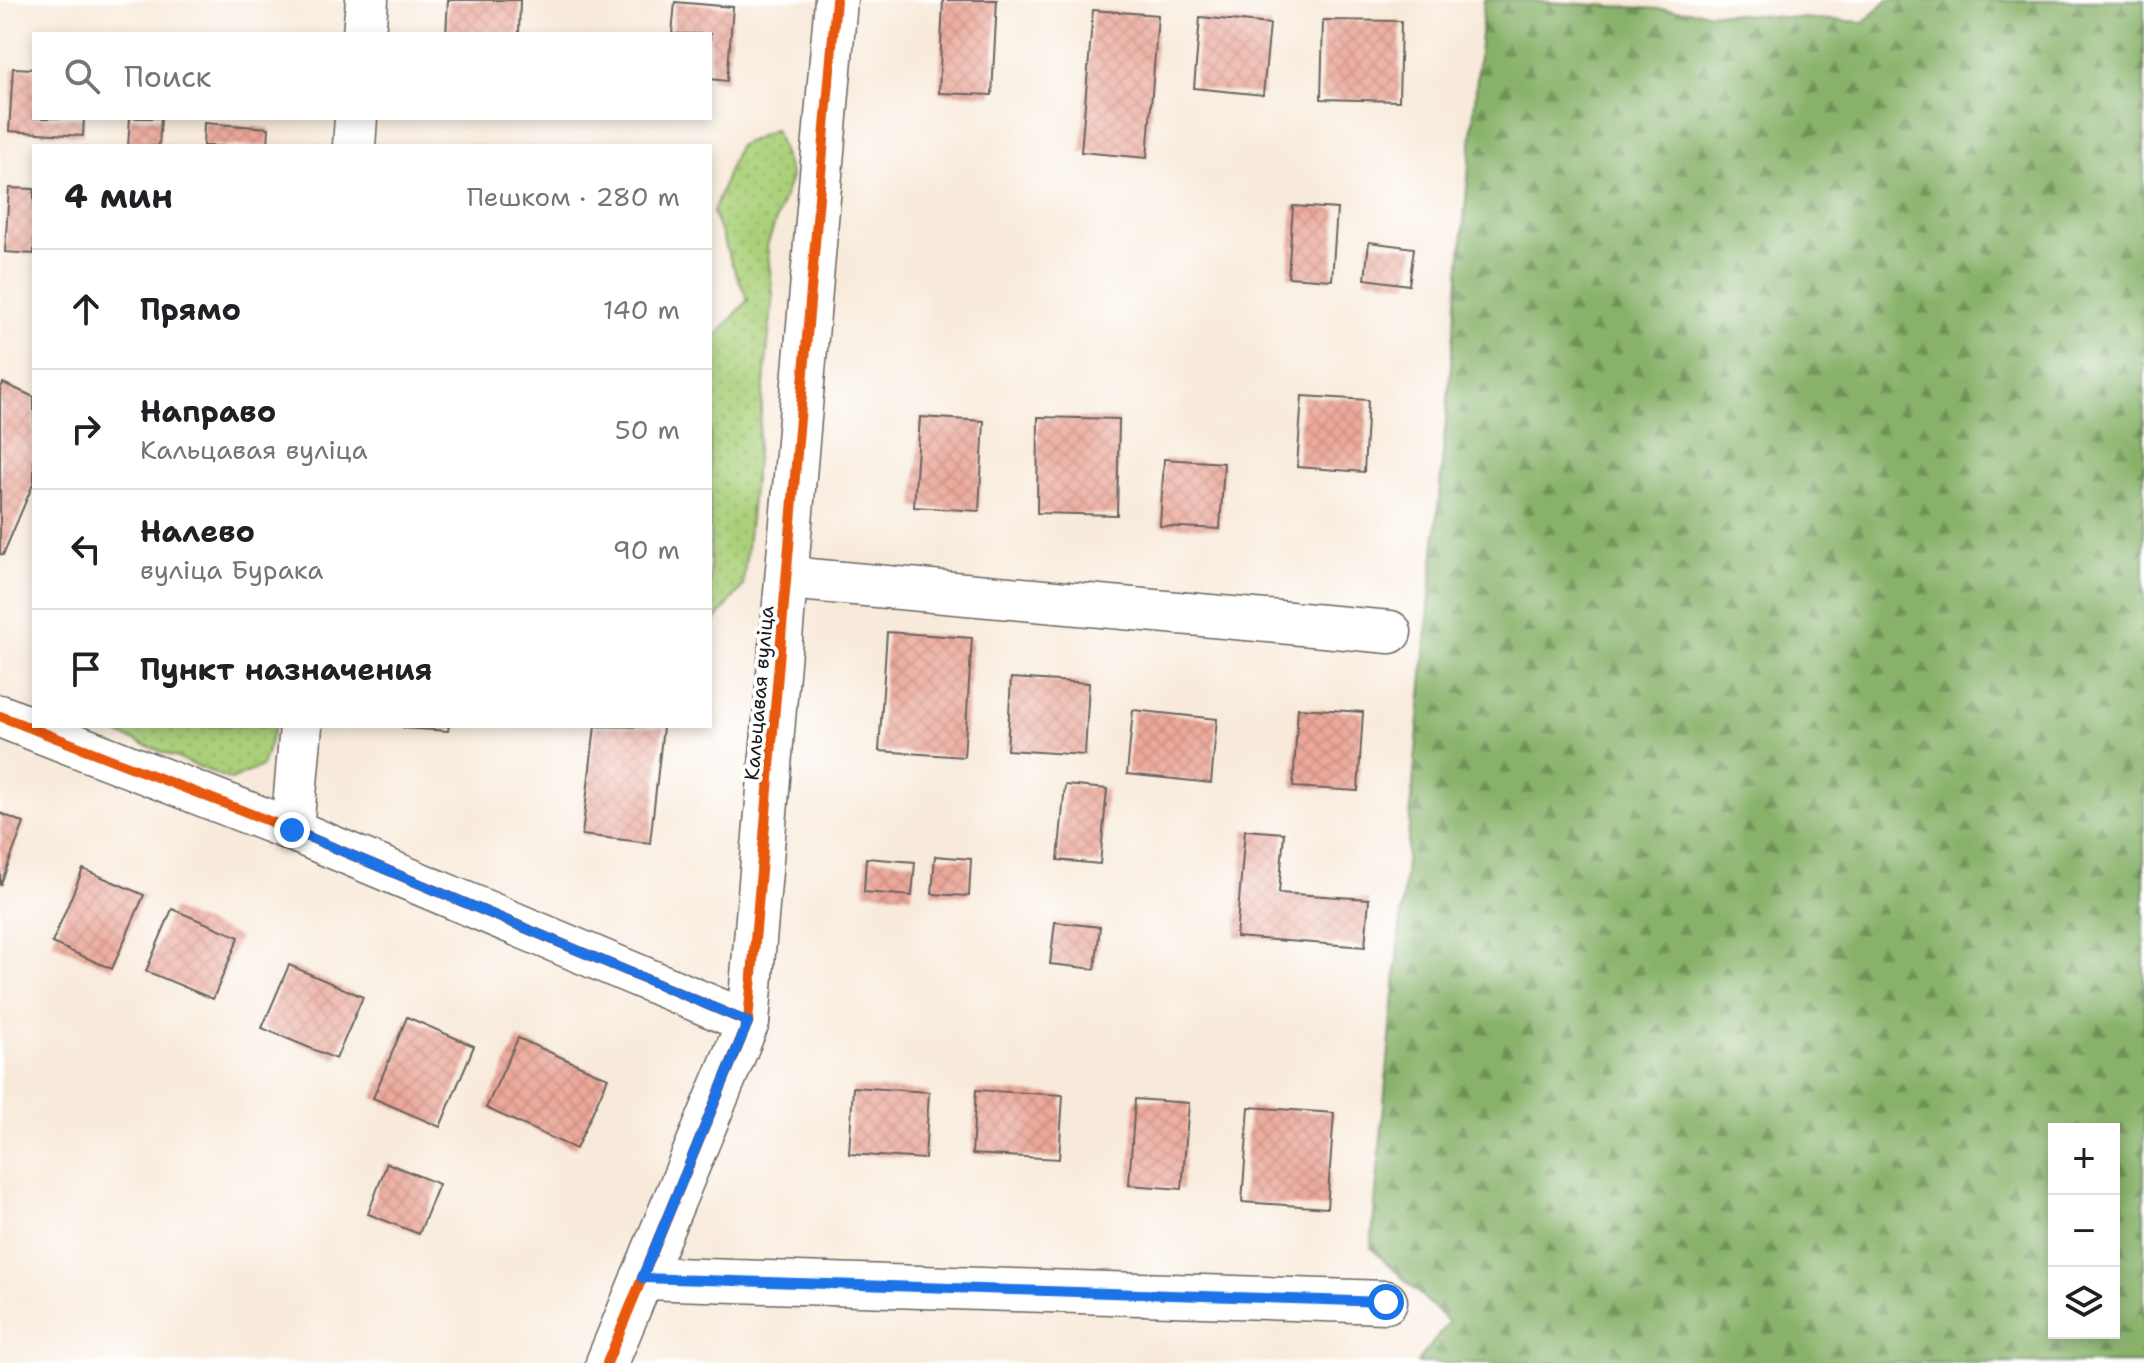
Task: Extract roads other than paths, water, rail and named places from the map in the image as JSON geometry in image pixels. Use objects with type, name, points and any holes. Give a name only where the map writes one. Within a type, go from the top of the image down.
[{"type":"street","points":[[364,32],[367,0]]},
{"type":"street","name":"Кальцавая вуліца","points":[[607,1363],[748,1022],[836,0]]},
{"type":"street","points":[[354,144],[356,120]]},
{"type":"street","points":[[787,578],[1390,632]]},
{"type":"street","points":[[0,716],[292,830],[748,1022]]},
{"type":"street","points":[[292,830],[301,728]]},
{"type":"street","points":[[642,1278],[1386,1302]]}]
